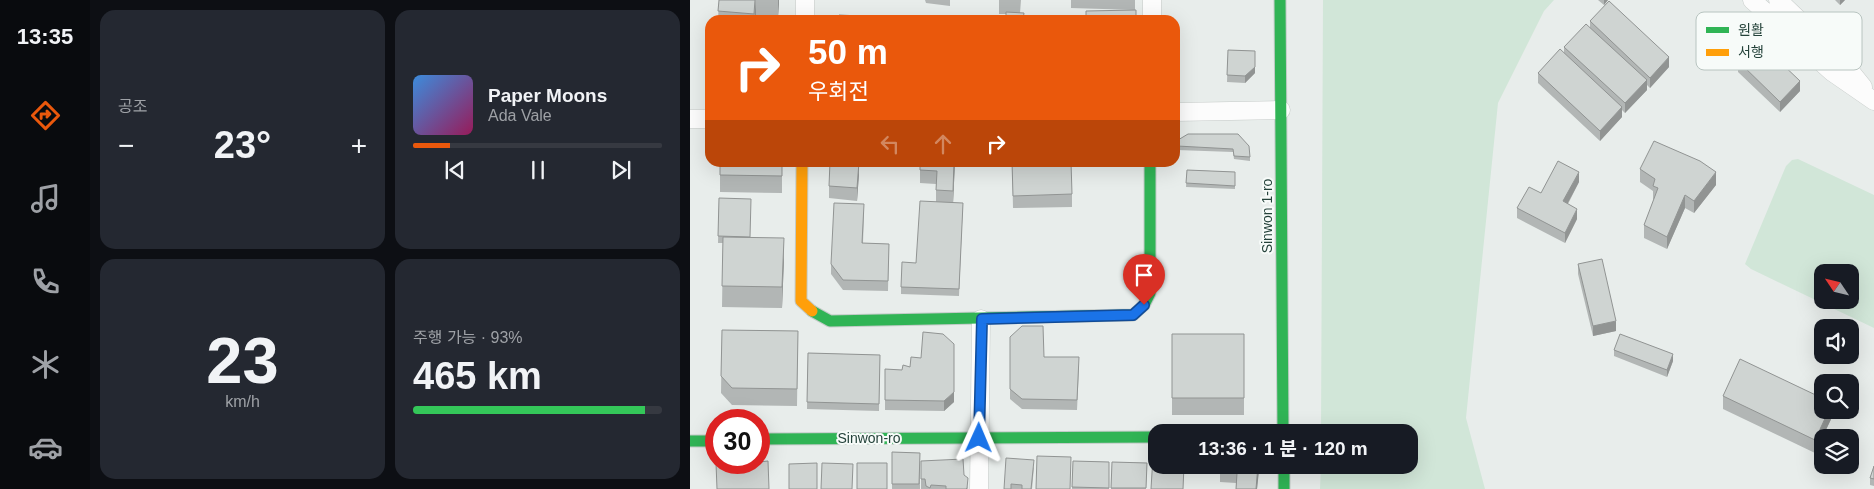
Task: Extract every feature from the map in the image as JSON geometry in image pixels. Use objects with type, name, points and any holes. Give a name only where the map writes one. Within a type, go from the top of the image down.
[{"type":"street","points":[[805,0],[805,15]]},
{"type":"street","points":[[1152,0],[1152,15]]},
{"type":"street","name":"Sinwon 1-ro","points":[[1280,0],[1283,424]]},
{"type":"street","points":[[1752,0],[1765,12]]},
{"type":"street","points":[[1778,0],[1791,12]]},
{"type":"street","points":[[1830,70],[1874,101]]},
{"type":"street","points":[[1849,70],[1874,101]]},
{"type":"street","points":[[1180,112],[1281,110]]},
{"type":"street","points":[[690,119],[705,119]]},
{"type":"street","points":[[802,167],[801,301],[816,315],[830,320],[982,319],[1133,315],[1144,305],[1150,294],[1150,167]]},
{"type":"street","points":[[979,489],[982,319]]},
{"type":"street","name":"Sinwon-ro","points":[[770,439],[1148,437]]},
{"type":"street","points":[[690,442],[705,441]]},
{"type":"street","points":[[1284,474],[1284,489]]},
{"type":"green space","points":[[1323,0],[1554,0],[1544,11],[1498,103],[1466,418],[1485,489],[1320,489],[1321,474],[1418,474],[1418,424],[1321,424]]},
{"type":"green space","points":[[1798,159],[1874,195],[1874,328],[1859,321],[1859,319],[1834,309],[1859,309],[1859,264],[1814,264],[1814,299],[1751,269],[1745,264],[1786,166],[1792,160]]},
{"type":"building","points":[[719,0],[755,0],[754,14],[718,11]]},
{"type":"building","points":[[1609,1],[1669,57],[1650,78],[1590,21]]},
{"type":"building","points":[[1136,10],[1136,15],[1086,15],[1086,11]]},
{"type":"building","points":[[1006,12],[1024,13],[1024,15],[1006,15]]},
{"type":"building","points":[[1586,24],[1647,80],[1625,103],[1564,47]]},
{"type":"building","points":[[1560,49],[1622,107],[1600,131],[1538,73]]},
{"type":"building","points":[[1228,50],[1255,51],[1255,67],[1245,76],[1227,75]]},
{"type":"building","points":[[1747,70],[1788,70],[1800,81],[1780,102]]},
{"type":"building","points":[[1188,134],[1238,134],[1249,146],[1250,157],[1234,156],[1233,149],[1180,146],[1180,139]]},
{"type":"building","points":[[1654,141],[1700,161],[1716,172],[1694,201],[1685,195],[1667,237],[1644,225],[1658,188],[1653,186],[1655,179],[1640,169]]},
{"type":"building","points":[[1558,161],[1579,172],[1563,201],[1577,209],[1565,233],[1517,208],[1529,187],[1541,193]]},
{"type":"building","points":[[720,167],[782,167],[782,176],[720,175]]},
{"type":"building","points":[[830,167],[859,167],[857,188],[829,186]]},
{"type":"building","points":[[920,167],[954,167],[953,191],[936,190],[937,171],[920,170]]},
{"type":"building","points":[[1012,167],[1071,167],[1072,194],[1013,196]]},
{"type":"building","points":[[1187,170],[1235,172],[1235,186],[1186,183]]},
{"type":"building","points":[[719,198],[751,199],[750,237],[718,236]]},
{"type":"building","points":[[920,201],[963,203],[959,289],[901,287],[902,262],[916,263]]},
{"type":"building","points":[[834,203],[864,204],[862,243],[889,244],[888,281],[843,280],[831,264]]},
{"type":"building","points":[[723,237],[784,238],[782,287],[722,286]]},
{"type":"building","points":[[1602,259],[1616,321],[1593,326],[1578,264]]},
{"type":"building","points":[[1022,326],[1043,326],[1044,357],[1079,357],[1077,400],[1022,399],[1010,389],[1010,337]]},
{"type":"building","points":[[722,330],[798,331],[797,389],[732,388],[721,376]]},
{"type":"building","points":[[923,332],[943,334],[954,344],[954,392],[944,401],[885,400],[885,369],[902,370],[903,365],[910,367],[911,357],[921,358]]},
{"type":"building","points":[[1172,334],[1244,334],[1244,398],[1172,398]]},
{"type":"building","points":[[1620,334],[1673,354],[1667,370],[1614,350]]},
{"type":"building","points":[[808,353],[880,355],[879,404],[807,402]]},
{"type":"building","points":[[1740,359],[1814,394],[1814,419],[1825,419],[1820,429],[1814,429],[1814,440],[1723,396]]},
{"type":"building","points":[[892,452],[920,453],[919,484],[892,484]]},
{"type":"building","points":[[1037,456],[1071,457],[1070,489],[1036,489]]},
{"type":"building","points":[[1006,458],[1034,460],[1031,489],[1022,489],[1022,485],[1011,484],[1011,489],[1004,489]]},
{"type":"building","points":[[963,459],[964,475],[968,478],[966,489],[946,489],[946,486],[931,485],[930,488],[926,486],[925,479],[921,479],[921,461]]},
{"type":"building","points":[[1073,461],[1109,462],[1109,488],[1072,487]]},
{"type":"building","points":[[1112,462],[1147,463],[1146,488],[1111,488]]},
{"type":"building","points":[[817,463],[817,489],[789,489],[789,464]]},
{"type":"building","points":[[822,463],[853,464],[852,489],[821,489]]},
{"type":"building","points":[[857,463],[887,463],[887,489],[857,489]]},
{"type":"building","points":[[1874,466],[1874,479],[1870,478]]},
{"type":"building","points":[[716,474],[768,474],[769,489],[717,489]]},
{"type":"building","points":[[1152,474],[1184,474],[1183,489],[1151,489]]},
{"type":"building","points":[[1237,474],[1257,474],[1256,489],[1236,489]]},
{"type":"traffic: fast","points":[[1280,0],[1283,424]]},
{"type":"traffic: fast","points":[[812,311],[830,321],[1133,315],[1144,305],[1150,293],[1150,167]]},
{"type":"traffic: fast","points":[[770,439],[1148,437]]},
{"type":"traffic: fast","points":[[690,441],[705,441]]},
{"type":"traffic: fast","points":[[1284,474],[1284,489]]},
{"type":"traffic: slow","points":[[802,167],[801,301],[812,311]]},
{"type":"route","points":[[979,438],[982,319],[1133,315],[1144,305]]}]
